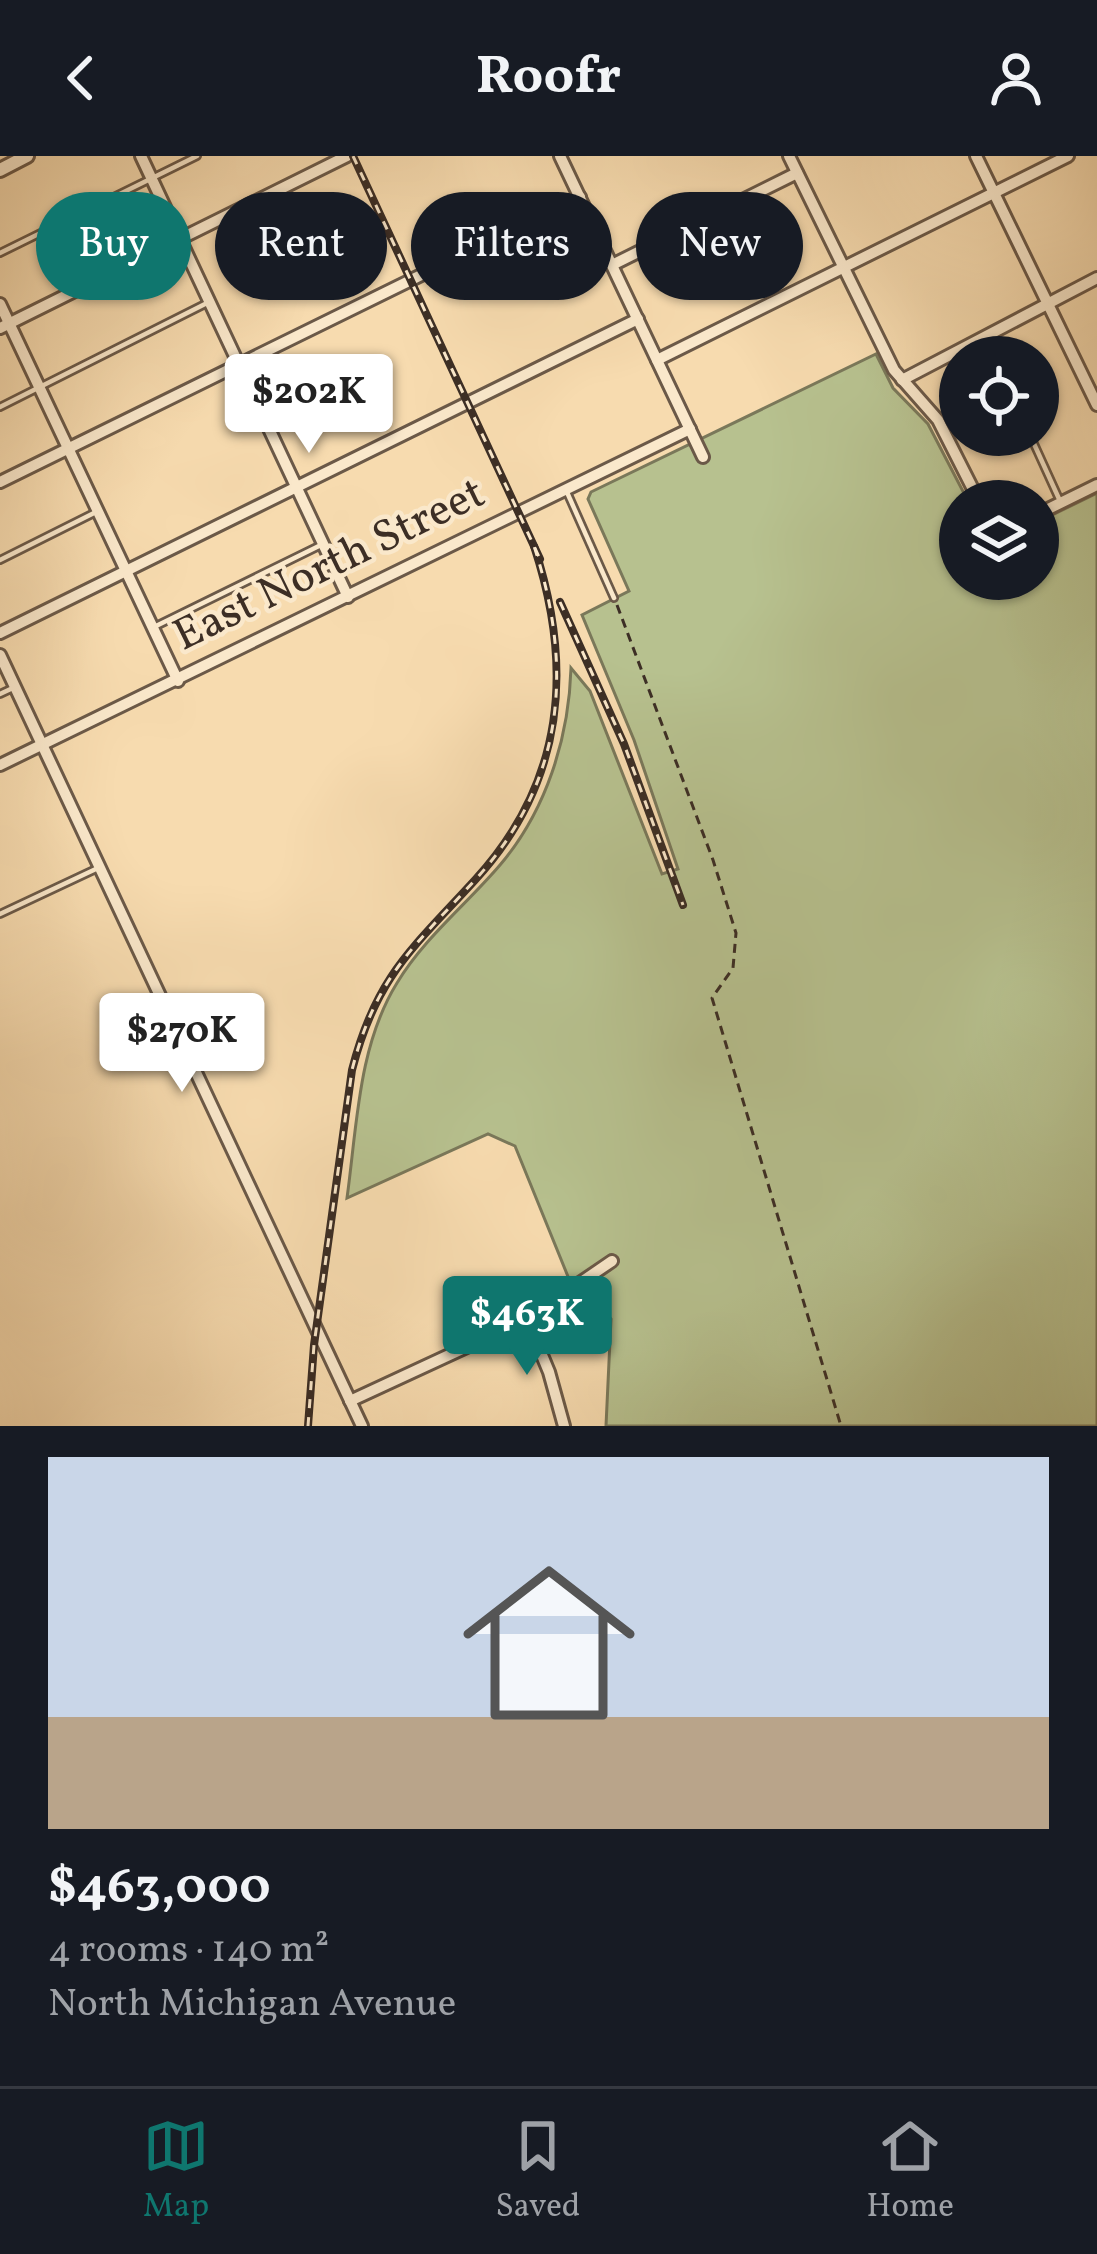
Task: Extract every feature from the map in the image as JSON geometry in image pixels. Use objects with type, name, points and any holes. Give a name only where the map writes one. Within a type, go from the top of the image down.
[{"type":"street","points":[[0,170],[27,156]]},
{"type":"street","points":[[141,156],[158,192]]},
{"type":"street","points":[[191,234],[347,156]]},
{"type":"street","points":[[560,156],[578,192]]},
{"type":"street","points":[[789,156],[902,380],[938,420],[968,480]]},
{"type":"street","points":[[976,156],[1097,405]]},
{"type":"street","points":[[657,360],[1068,156]]},
{"type":"street","points":[[704,458],[612,265],[797,173]]},
{"type":"street","points":[[191,263],[348,597]]},
{"type":"street","points":[[987,336],[1097,278]]},
{"type":"street","points":[[0,482],[411,280]]},
{"type":"street","points":[[4,326],[57,300]]},
{"type":"street","points":[[0,304],[4,326],[39,387],[178,681]]},
{"type":"street","points":[[0,633],[638,319]]},
{"type":"street","points":[[902,380],[939,361]]},
{"type":"street","name":"East North Street","points":[[0,765],[690,429]]},
{"type":"street","points":[[1060,502],[1097,485]]},
{"type":"street","points":[[0,655],[362,1426]]},
{"type":"street","points":[[350,1401],[527,1319],[612,1261]]},
{"type":"street","points":[[527,1319],[550,1372],[564,1426]]},
{"type":"lane","points":[[0,253],[196,156]]},
{"type":"lane","points":[[0,407],[209,302]]},
{"type":"lane","points":[[1039,456],[1060,502]]},
{"type":"lane","points":[[566,490],[614,598]]},
{"type":"lane","points":[[0,560],[98,511]]},
{"type":"lane","points":[[152,628],[323,544]]},
{"type":"lane","points":[[0,694],[15,687]]},
{"type":"lane","points":[[0,914],[101,867]]},
{"type":"path","points":[[614,598],[736,933],[734,968],[712,998],[842,1426]]},
{"type":"green space","points":[[876,354],[893,388],[928,424],[939,456],[945,456],[957,480],[939,480],[939,600],[1059,600],[1059,512],[1097,493],[1097,1426],[606,1426],[611,1319],[569,1279],[515,1146],[488,1134],[347,1198],[367,1060],[384,1007],[408,967],[500,865],[530,821],[560,747],[571,668],[590,691],[662,874],[678,869],[634,740],[582,615],[629,591],[588,499],[591,492]]},
{"type":"railway","points":[[353,156],[540,559]]},
{"type":"railway","points":[[308,1426],[314,1345],[352,1070],[362,1038],[399,965],[505,843],[544,763],[557,679],[547,591],[534,546]]},
{"type":"railway","points":[[560,602],[624,744],[683,905]]}]
